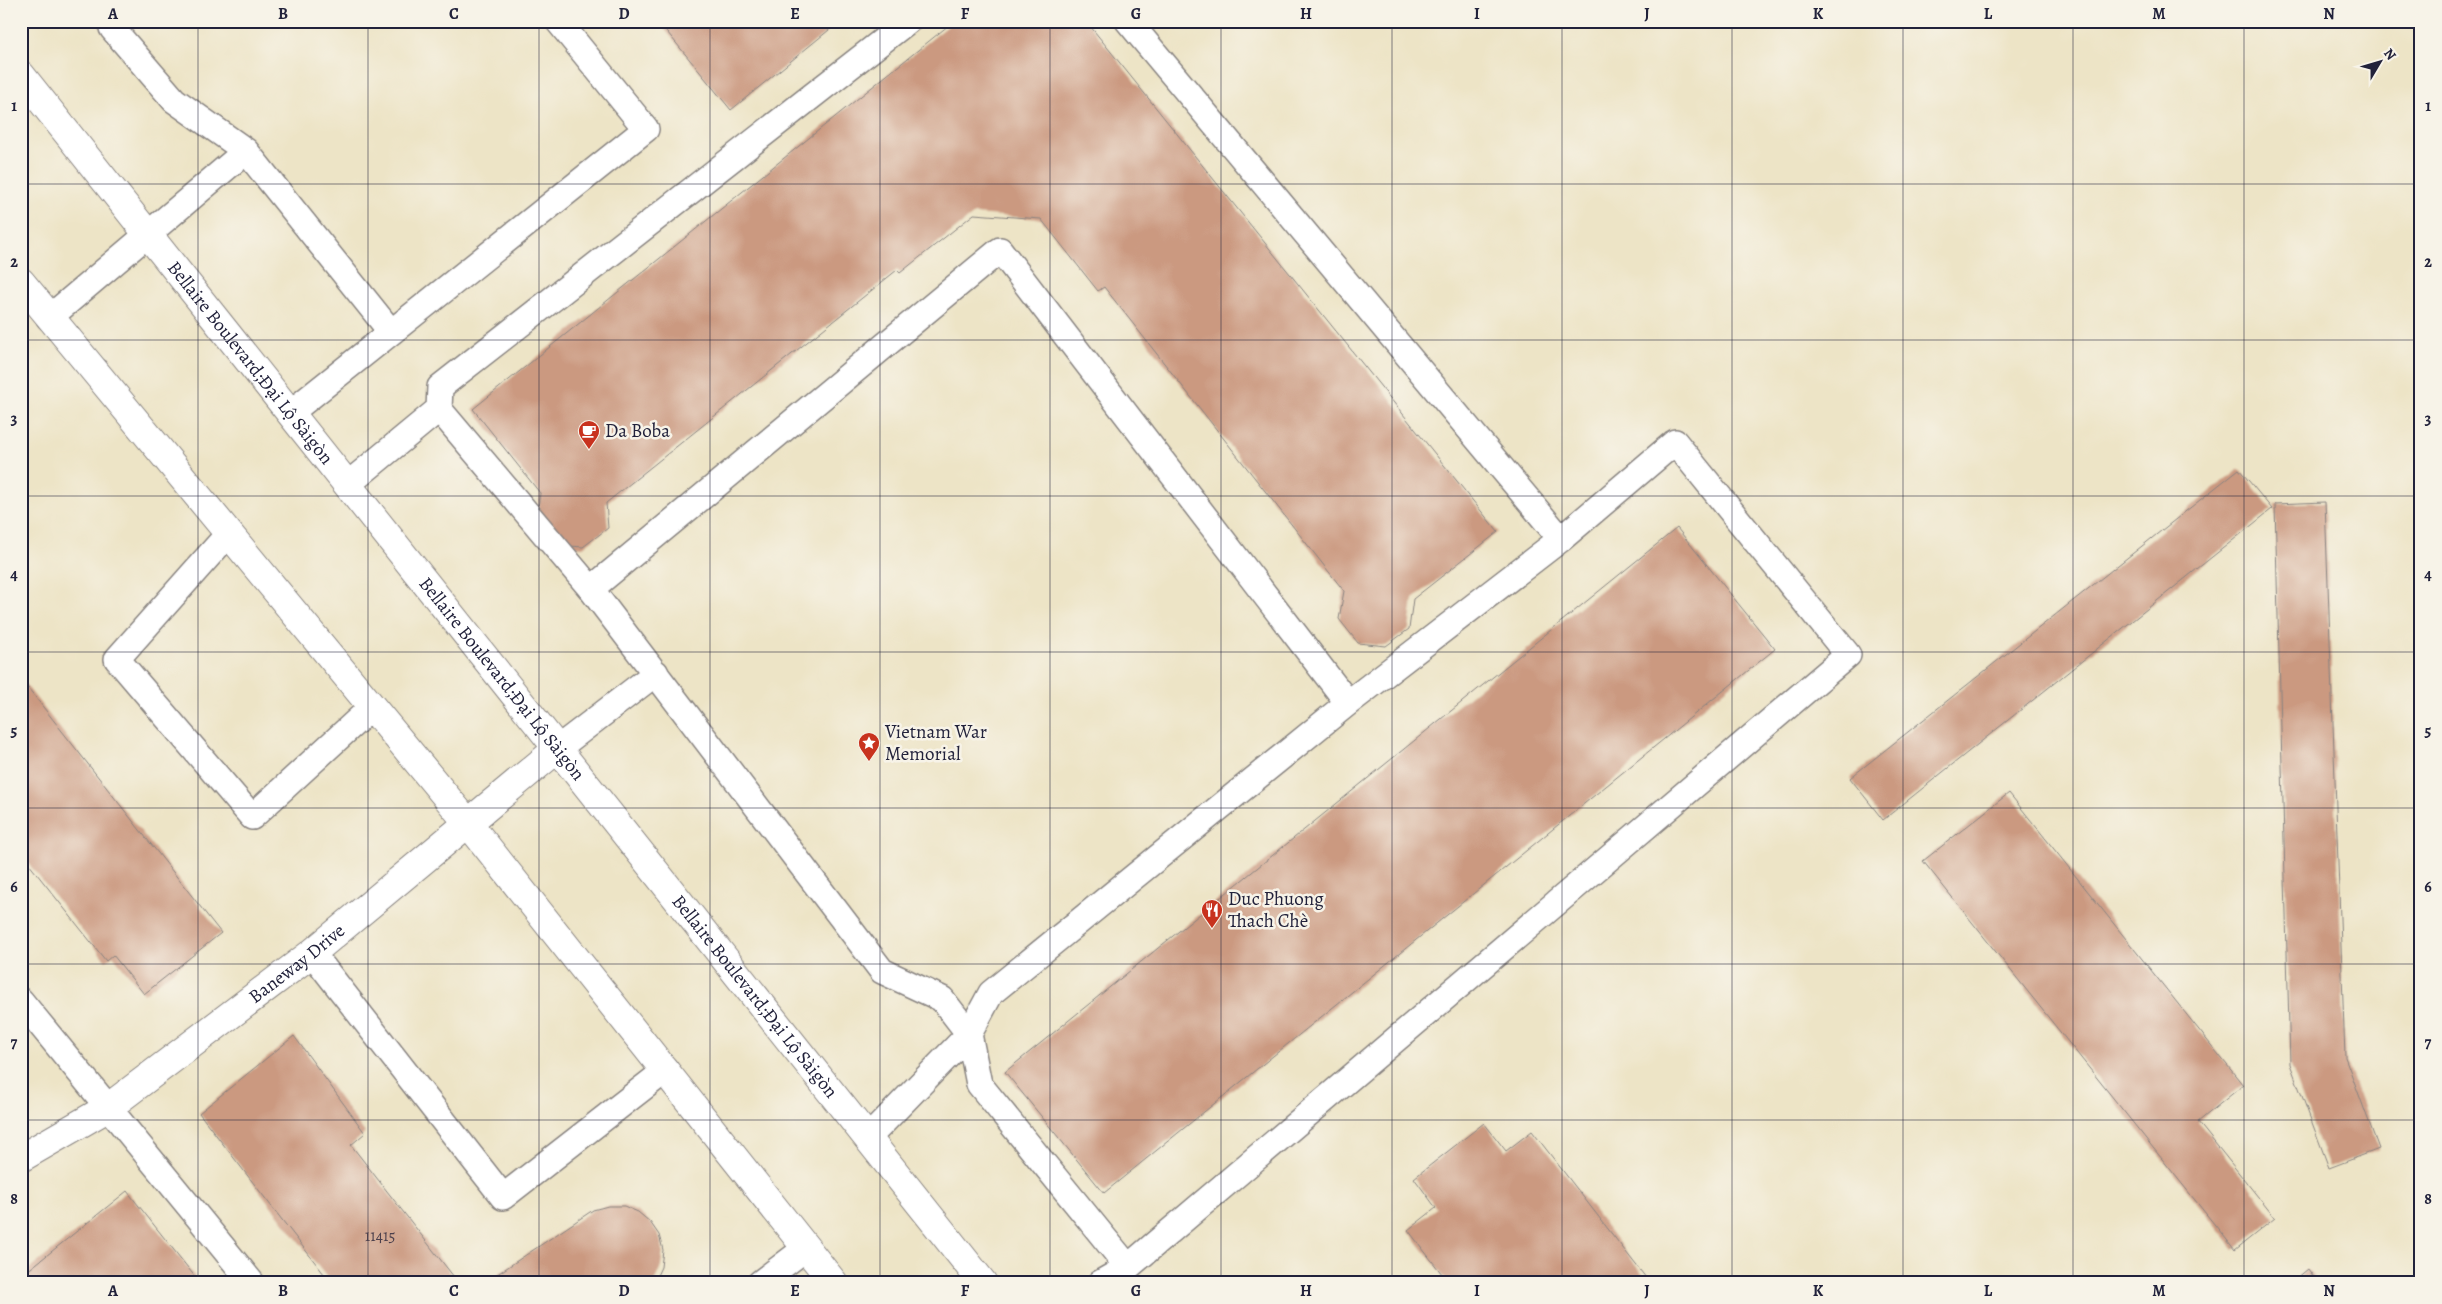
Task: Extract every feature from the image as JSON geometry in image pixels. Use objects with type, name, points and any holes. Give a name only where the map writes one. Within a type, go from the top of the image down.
[{"type":"main road","name":"Bellaire Boulevard;Đại Lộ Sàigòn","points":[[21,75],[983,1283]]},
{"type":"main road","points":[[21,282],[468,823],[834,1283]]},
{"type":"main road","name":"Baneway Drive","points":[[21,1158],[109,1107],[312,953],[557,748]]},
{"type":"lane","points":[[120,21],[112,28],[174,100],[246,151],[392,332]]},
{"type":"lane","points":[[290,413],[646,129],[558,21]]},
{"type":"lane","points":[[908,21],[440,387],[439,409],[592,589],[882,971],[942,1000],[969,1034],[980,1084],[1128,1267]]},
{"type":"lane","points":[[1128,21],[1561,539]]},
{"type":"lane","points":[[49,318],[246,151]]},
{"type":"lane","points":[[592,589],[1000,250],[1348,703]]},
{"type":"lane","points":[[347,485],[439,409]]},
{"type":"lane","points":[[868,1138],[969,1034],[991,993],[1348,703],[1561,539],[1675,442],[1848,655],[1128,1267],[1100,1283]]},
{"type":"lane","points":[[228,533],[117,659],[252,817],[372,707]]},
{"type":"lane","points":[[557,748],[656,673]]},
{"type":"lane","points":[[312,953],[504,1197],[666,1070]]},
{"type":"lane","points":[[21,1001],[252,1283]]},
{"type":"lane","points":[[760,1283],[806,1248]]},
{"type":"building","points":[[658,21],[840,21],[731,110]]},
{"type":"building","points":[[954,21],[1086,21],[1498,532],[1413,599],[1409,629],[1386,646],[1358,643],[1339,619],[1344,591],[1104,287],[1098,291],[1041,219],[974,214],[900,273],[897,270],[606,503],[608,528],[583,547],[558,545],[537,517],[540,493],[473,409]]},
{"type":"building","points":[[2239,469],[2272,509],[1883,820],[1850,778]]},
{"type":"building","points":[[2325,502],[2345,1057],[2379,1149],[2329,1168],[2290,1064],[2275,504]]},
{"type":"building","points":[[1677,528],[1775,649],[1104,1193],[1005,1072]]},
{"type":"building","points":[[21,679],[221,933],[144,994],[113,955],[106,961],[21,854]]},
{"type":"building","points":[[2009,793],[2243,1085],[2198,1122],[2275,1218],[2235,1250],[1923,861]]},
{"type":"building","points":[[294,1036],[365,1133],[351,1145],[454,1277],[490,1279],[593,1210],[608,1206],[624,1206],[638,1212],[650,1222],[659,1235],[663,1250],[661,1267],[654,1282],[331,1283],[199,1113]]},
{"type":"building","points":[[1484,1123],[1506,1151],[1532,1131],[1650,1283],[1449,1283],[1408,1230],[1436,1208],[1414,1178]]},
{"type":"building","points":[[127,1191],[200,1283],[21,1283],[21,1276]]},
{"type":"building","points":[[2308,1269],[2318,1283],[2291,1283]]},
{"type":"place","name":"Da Boba","points":[[589,450]]},
{"type":"place","name":"Vietnam War Memorial","points":[[869,762]]},
{"type":"place","name":"Duc Phuong Thach Chè","points":[[1212,929]]}]
